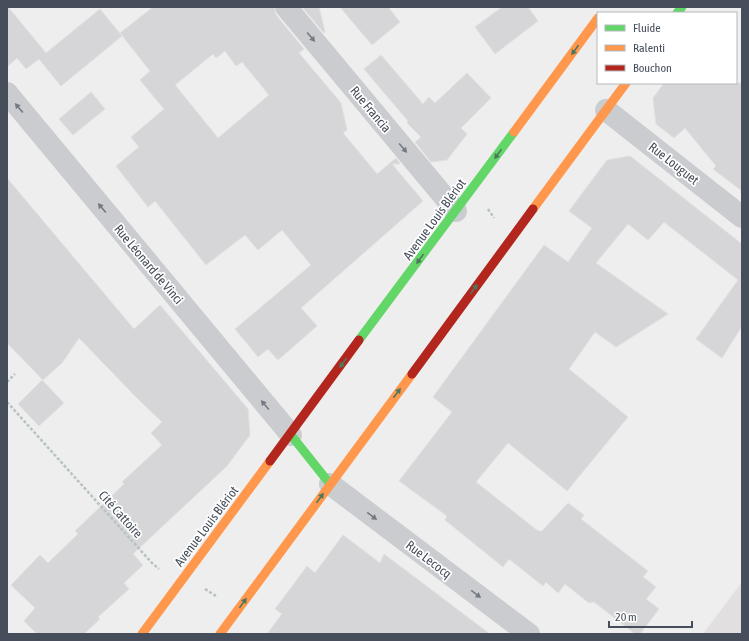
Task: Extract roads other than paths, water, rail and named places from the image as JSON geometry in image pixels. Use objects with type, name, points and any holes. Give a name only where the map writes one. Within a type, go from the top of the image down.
[{"type":"street","name":"Rue Francia","points":[[286,7],[456,211]]},
{"type":"street","name":"Avenue Louis Blériot","points":[[142,634],[597,19]]},
{"type":"street","points":[[220,634],[625,84]]},
{"type":"street","name":"Rue Léonard de Vinci","points":[[7,93],[290,435]]},
{"type":"street","name":"Rue Louguet","points":[[606,110],[742,217]]},
{"type":"street","points":[[290,435],[330,484]]},
{"type":"street","name":"Rue Lecocq","points":[[330,484],[529,634]]}]
